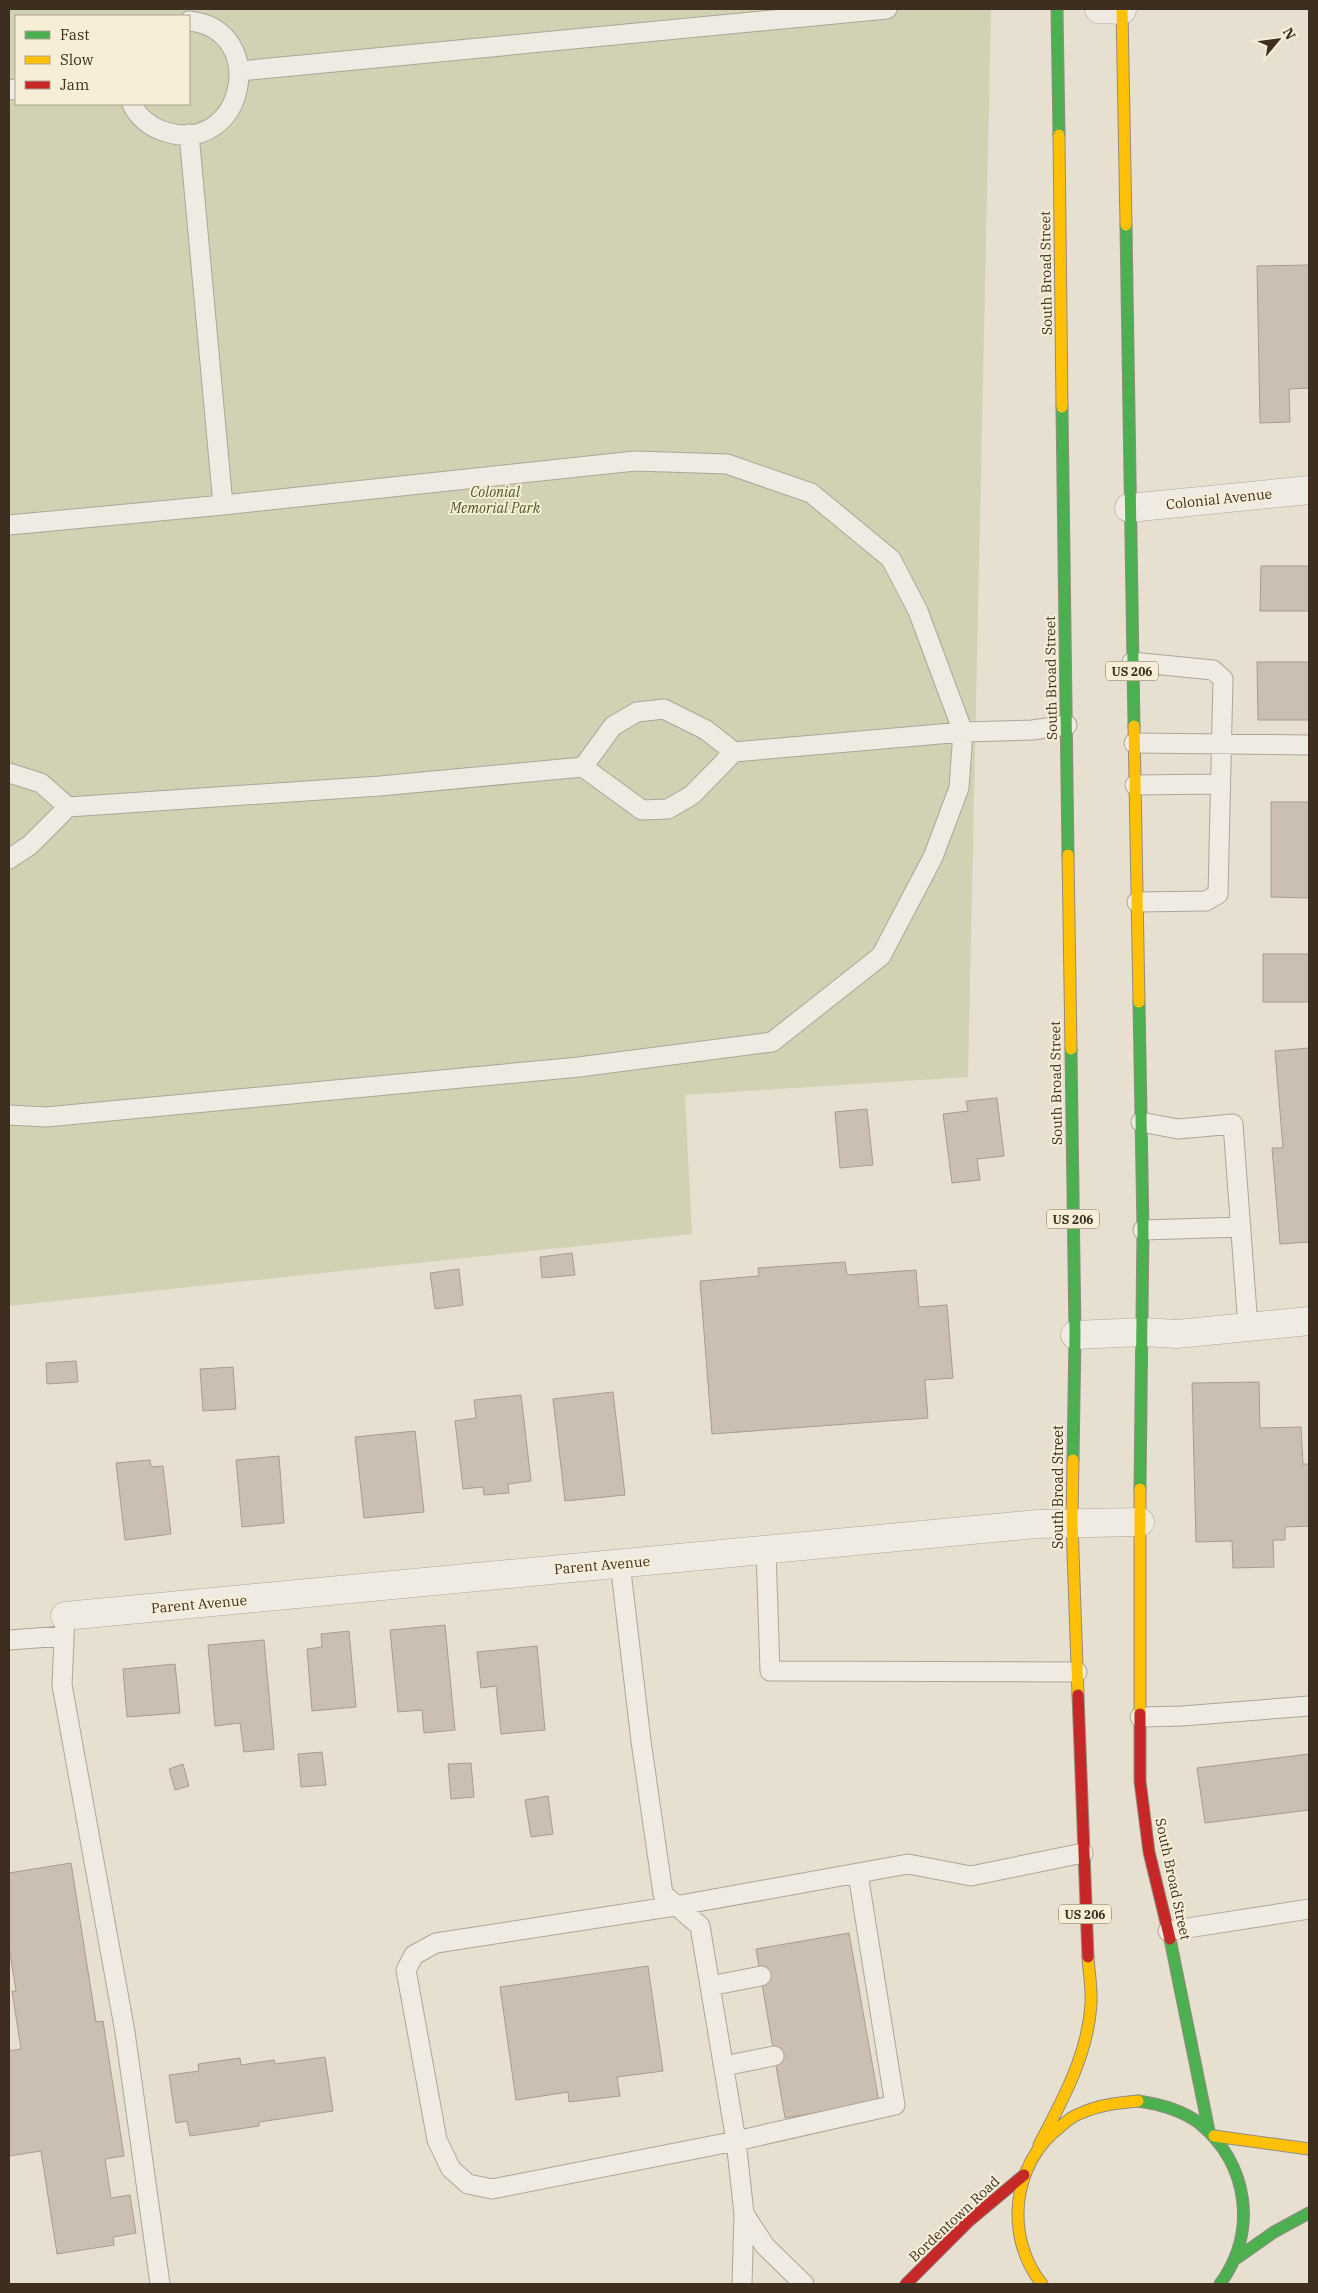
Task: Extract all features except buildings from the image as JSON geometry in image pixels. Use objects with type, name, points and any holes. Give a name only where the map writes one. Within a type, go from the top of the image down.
[{"type":"main road","name":"South Broad Street","points":[[1024,2175],[1070,2084],[1084,2045],[1091,2004],[1083,1853],[1072,1523],[1074,1335],[1058,9]]},
{"type":"main road","name":"South Broad Street","points":[[1114,9],[1129,508],[1143,1230],[1140,1781],[1149,1852],[1212,2134]]},
{"type":"main road","points":[[1039,2145],[1062,2122],[1090,2107],[1121,2100],[1153,2102],[1183,2112],[1212,2134],[1230,2158],[1242,2189],[1244,2226],[1235,2260],[1220,2284]]},
{"type":"main road","points":[[1212,2134],[1309,2149]]},
{"type":"main road","points":[[1024,2175],[1017,2211],[1022,2247],[1038,2280],[1042,2284]]},
{"type":"main road","name":"Bordentown Road","points":[[906,2284],[969,2221],[1024,2175]]},
{"type":"main road","points":[[1235,2260],[1274,2232],[1309,2213]]},
{"type":"main road","points":[[1235,2260],[1236,2277]]},
{"type":"street","name":"Colonial Avenue","points":[[1129,508],[1309,490]]},
{"type":"street","points":[[1074,1335],[1143,1332],[1177,1334],[1309,1320]]},
{"type":"street","name":"Parent Avenue","points":[[65,1626],[620,1563],[1037,1524],[1140,1522]]},
{"type":"lane","points":[[240,71],[886,9]]},
{"type":"lane","points":[[133,105],[144,120],[158,129],[173,134],[189,134],[206,130],[222,120],[233,106],[239,89],[240,71],[235,54],[226,39],[213,28],[190,21]]},
{"type":"lane","points":[[189,134],[223,505]]},
{"type":"lane","points":[[9,525],[223,505],[635,461],[727,464],[811,493],[891,559],[918,611],[963,732],[960,788],[933,857],[881,956],[772,1042],[578,1068],[46,1117],[9,1115]]},
{"type":"lane","points":[[1132,662],[1213,670],[1223,679],[1218,894],[1206,901],[1137,902]]},
{"type":"lane","points":[[584,767],[613,726],[637,712],[664,709],[706,730],[734,752]]},
{"type":"lane","points":[[9,859],[30,845],[68,807],[370,786],[584,767],[642,810],[668,810],[692,795],[734,752],[963,732],[1032,730],[1067,725]]},
{"type":"lane","points":[[1134,743],[1309,745]]},
{"type":"lane","points":[[9,773],[41,784],[68,807]]},
{"type":"lane","points":[[1135,785],[1220,784]]},
{"type":"lane","points":[[1141,1122],[1178,1129],[1233,1124],[1248,1327]]},
{"type":"lane","points":[[1143,1230],[1241,1227]]},
{"type":"lane","points":[[766,1550],[770,1671],[1077,1672]]},
{"type":"lane","points":[[620,1563],[641,1741],[663,1894],[700,1926],[724,2066],[736,2141],[744,2214],[742,2284]]},
{"type":"lane","points":[[9,1640],[65,1626],[62,1685],[125,2032],[160,2284]]},
{"type":"lane","points":[[1140,1717],[1182,1716],[1309,1706]]},
{"type":"lane","points":[[858,1874],[863,1958],[876,2036],[895,2105],[736,2141],[492,2189],[468,2184],[451,2169],[437,2140],[406,1970],[414,1955],[436,1943],[675,1906],[908,1864],[971,1876],[1083,1853]]},
{"type":"lane","points":[[1168,1931],[1309,1909]]},
{"type":"lane","points":[[710,1986],[761,1976]]},
{"type":"lane","points":[[724,2066],[774,2056]]},
{"type":"lane","points":[[744,2214],[765,2246],[804,2284]]},
{"type":"green space","name":"Colonial Memorial Park","points":[[9,9],[991,9],[968,1077],[685,1095],[692,1234],[9,1306]]},
{"type":"traffic: fast","points":[[1057,9],[1059,135]]},
{"type":"traffic: fast","points":[[1126,225],[1134,726]]},
{"type":"traffic: fast","points":[[1062,407],[1068,855]]},
{"type":"traffic: fast","points":[[1139,1002],[1143,1230],[1140,1489]]},
{"type":"traffic: fast","points":[[1071,1049],[1075,1335],[1073,1460]]},
{"type":"traffic: fast","points":[[1170,1939],[1209,2131]]},
{"type":"traffic: fast","points":[[1138,2101],[1170,2108],[1185,2114],[1199,2123],[1216,2140],[1229,2158],[1238,2178],[1242,2199],[1243,2221],[1240,2243],[1232,2264],[1220,2284]]},
{"type":"traffic: fast","points":[[1237,2258],[1274,2232],[1309,2213]]},
{"type":"traffic: slow","points":[[1122,9],[1126,225]]},
{"type":"traffic: slow","points":[[1059,135],[1062,407]]},
{"type":"traffic: slow","points":[[1134,726],[1139,1002]]},
{"type":"traffic: slow","points":[[1068,855],[1071,1049]]},
{"type":"traffic: slow","points":[[1073,1460],[1072,1523],[1078,1695]]},
{"type":"traffic: slow","points":[[1140,1489],[1140,1714]]},
{"type":"traffic: slow","points":[[1039,2145],[1072,2077],[1085,2041],[1091,2004],[1088,1957]]},
{"type":"traffic: slow","points":[[1042,2284],[1030,2265],[1022,2245],[1018,2223],[1019,2201],[1023,2180],[1032,2160],[1044,2142],[1074,2116],[1100,2106],[1138,2101]]},
{"type":"traffic: slow","points":[[1214,2136],[1309,2149]]},
{"type":"traffic: jam","points":[[1078,1695],[1088,1957]]},
{"type":"traffic: jam","points":[[1140,1714],[1140,1781],[1149,1852],[1170,1939]]},
{"type":"traffic: jam","points":[[906,2284],[969,2221],[1024,2175]]}]
